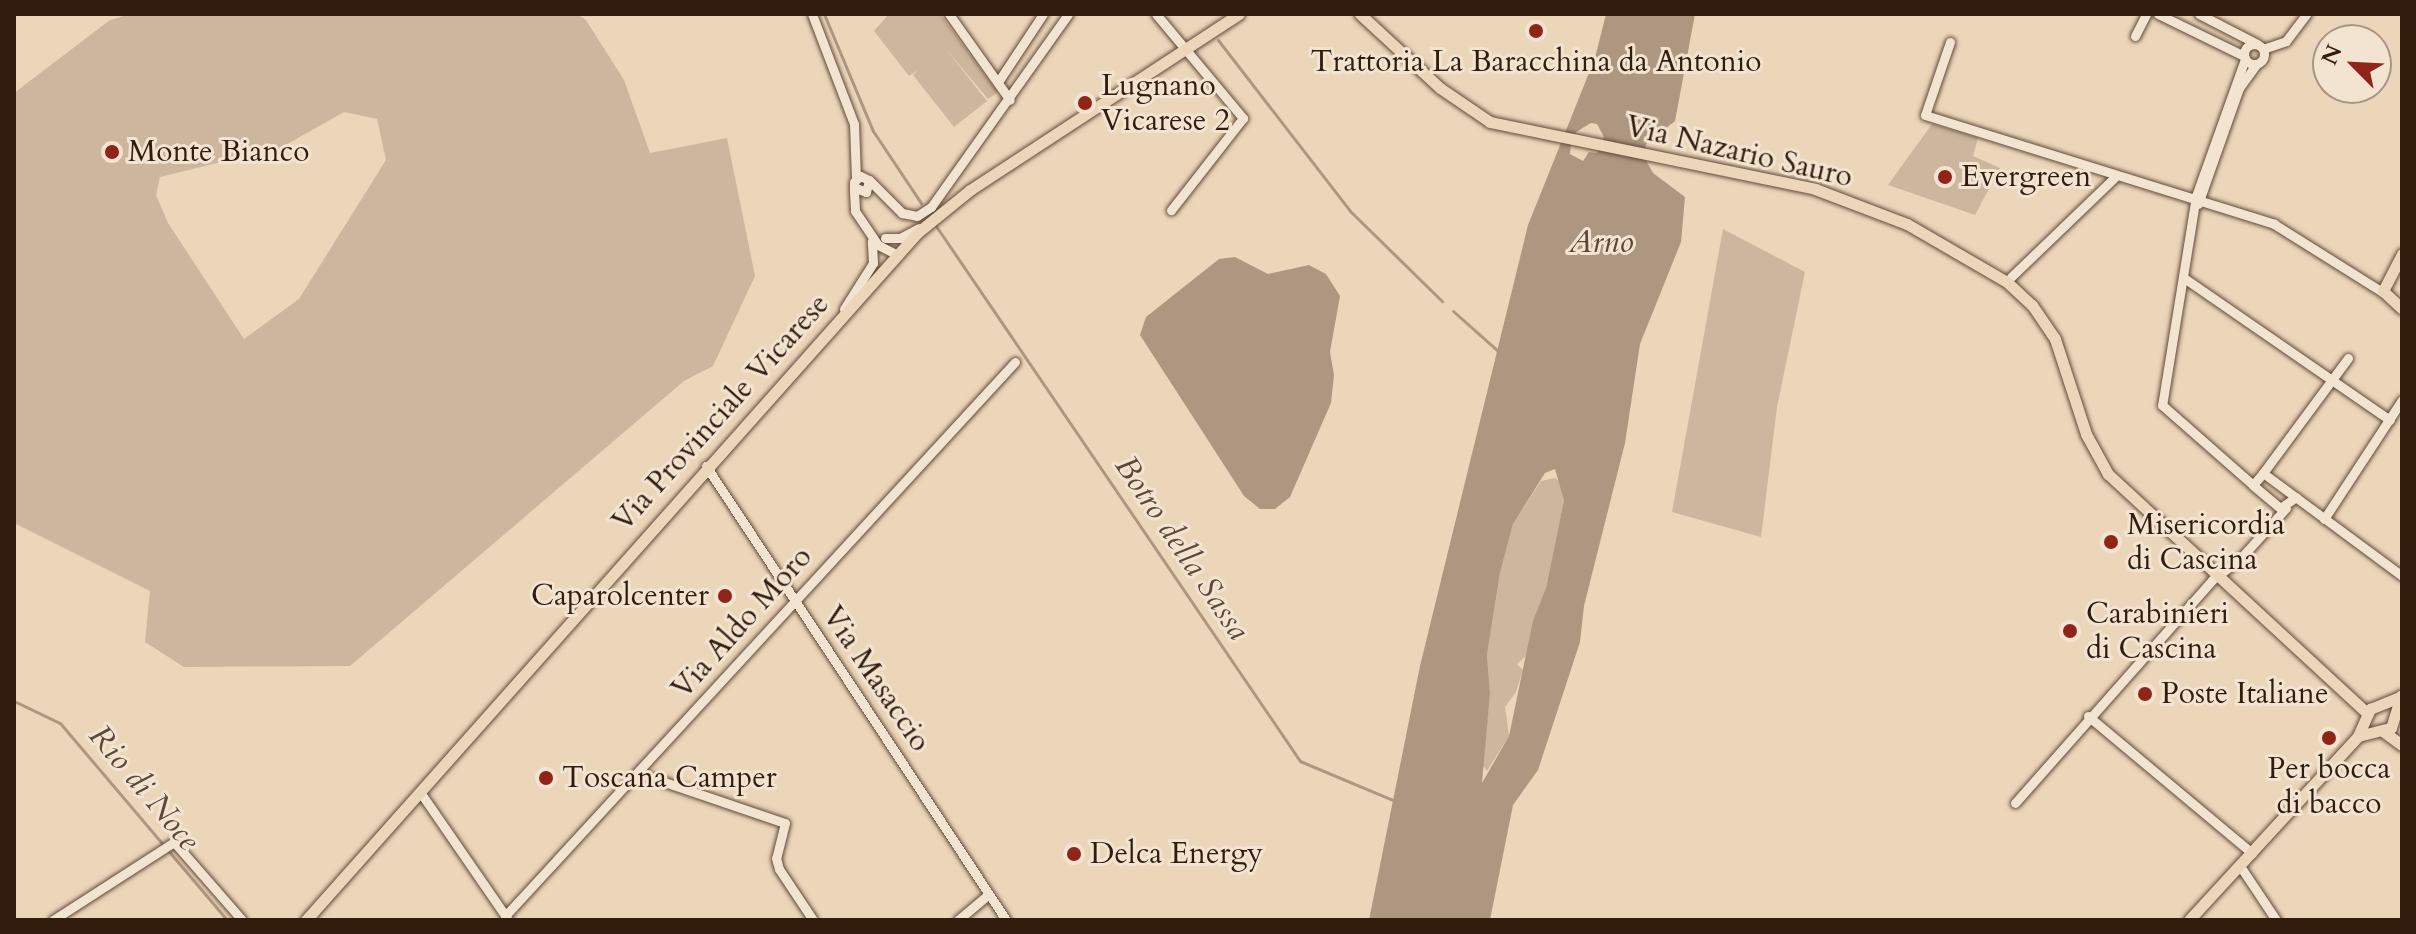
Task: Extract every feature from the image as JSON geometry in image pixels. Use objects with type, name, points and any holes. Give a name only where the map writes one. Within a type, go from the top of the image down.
[{"type":"main road","name":"Via Provinciale Vicarese","points":[[306,920],[705,465],[896,254],[941,212],[1239,14]]},
{"type":"main road","name":"Via Nazario Sauro","points":[[1360,14],[1461,105],[1527,133],[1752,176],[1879,211],[2016,289],[2055,339],[2086,434],[2104,468],[2356,697],[2380,732]]},
{"type":"main road","points":[[2402,254],[2384,293],[2402,309]]},
{"type":"main road","points":[[2189,920],[2358,736],[2367,715],[2381,704],[2402,696]]},
{"type":"main road","points":[[2358,736],[2380,732],[2395,716],[2402,696]]},
{"type":"main road","name":"Via Nazario Sauro","points":[[2356,697],[2381,704]]},
{"type":"main road","points":[[2381,704],[2395,716],[2399,742]]},
{"type":"main road","points":[[2380,732],[2399,742]]},
{"type":"street","points":[[812,14],[851,112],[864,192]]},
{"type":"street","points":[[949,14],[1010,100]]},
{"type":"street","points":[[998,82],[1043,14]]},
{"type":"street","points":[[861,181],[902,213],[922,214],[1010,100],[1068,14]]},
{"type":"street","points":[[1156,14],[1243,118],[1171,210]]},
{"type":"street","points":[[2135,36],[2146,14]]},
{"type":"street","points":[[2158,14],[2256,65]]},
{"type":"street","points":[[2198,204],[2239,88],[2264,58],[2260,47],[2199,14]]},
{"type":"street","points":[[2286,508],[2253,485],[2162,405],[2198,204],[2222,113],[2248,45],[2260,47],[2286,41],[2306,14]]},
{"type":"street","points":[[1950,42],[1925,115],[2198,204],[2274,224],[2384,293]]},
{"type":"street","points":[[2011,277],[2115,177]]},
{"type":"street","points":[[844,310],[873,263],[871,238],[855,204],[861,181]]},
{"type":"street","points":[[864,192],[880,193]]},
{"type":"street","points":[[855,204],[864,192]]},
{"type":"street","points":[[885,238],[904,237],[941,212]]},
{"type":"street","points":[[862,222],[885,238],[896,254]]},
{"type":"street","points":[[871,238],[896,254]]},
{"type":"street","points":[[2184,278],[2390,420]]},
{"type":"street","points":[[2253,485],[2348,358]]},
{"type":"street","name":"Via Aldo Moro","points":[[507,918],[1015,362]]},
{"type":"street","points":[[2324,519],[2402,400]]},
{"type":"street","name":"Via Masaccio","points":[[705,465],[1006,920]]},
{"type":"street","points":[[2263,473],[2402,576]]},
{"type":"street","points":[[2015,803],[2088,716],[2218,574],[2239,560],[2296,497]]},
{"type":"street","points":[[2088,716],[2252,853]]},
{"type":"street","points":[[638,773],[785,823],[776,858],[779,869],[813,920]]},
{"type":"street","points":[[420,792],[507,918]]},
{"type":"street","points":[[53,920],[174,842],[242,920]]},
{"type":"street","points":[[2240,866],[2276,920]]},
{"type":"street","points":[[958,920],[989,894]]},
{"type":"shaded area","points":[[131,14],[577,14],[586,20],[624,80],[650,153],[727,138],[755,276],[713,366],[684,381],[350,666],[184,667],[145,642],[150,591],[14,523],[14,93],[110,20]],"holes":[[[344,112],[377,119],[386,160],[299,299],[244,339],[168,223],[156,195],[160,177],[282,147]]]},
{"type":"shaded area","points":[[889,14],[940,14],[998,92],[988,99],[945,48],[987,101],[954,127],[913,75],[918,70],[909,76],[874,31]]},
{"type":"shaded area","name":"Evergreen","points":[[1932,124],[1978,138],[1973,156],[2000,168],[1975,215],[1888,185]]},
{"type":"shaded area","points":[[1723,229],[1805,272],[1777,407],[1761,537],[1672,512]]},
{"type":"shaded area","points":[[1555,478],[1562,483],[1564,500],[1546,588],[1528,654],[1517,664],[1523,670],[1516,692],[1505,707],[1509,736],[1487,771],[1482,764],[1490,693],[1487,655],[1500,573],[1513,524],[1541,481]]},
{"type":"water","name":"Arno","points":[[1606,14],[1695,14],[1675,121],[1646,144],[1644,157],[1653,173],[1685,197],[1681,242],[1640,344],[1625,443],[1584,606],[1580,642],[1538,770],[1513,805],[1490,920],[1369,920],[1420,666],[1528,225],[1595,58]],"holes":[[[1591,123],[1597,124],[1604,137],[1597,153],[1589,152],[1583,161],[1570,154],[1571,142],[1576,132]],[[1555,469],[1564,500],[1546,588],[1533,621],[1509,736],[1482,783],[1490,693],[1487,655],[1500,573],[1513,524],[1545,473]]]},
{"type":"water","points":[[1235,257],[1268,274],[1309,265],[1326,274],[1340,296],[1330,352],[1334,375],[1331,403],[1290,497],[1275,509],[1260,509],[1244,496],[1140,335],[1146,317],[1219,259]]},
{"type":"waterway","name":"Botro della Sassa","points":[[824,14],[873,131],[921,203]]},
{"type":"waterway","points":[[1218,40],[1350,211],[1442,301]]},
{"type":"waterway","name":"Botro della Sassa","points":[[936,226],[1300,761],[1393,800]]},
{"type":"waterway","points":[[1453,311],[1498,351]]},
{"type":"waterway","name":"Rio di Noce","points":[[14,701],[60,723],[227,920]]},
{"type":"place","name":"Trattoria La Baracchina da Antonio","points":[[1536,31]]},
{"type":"place","name":"Lugnano Vicarese 2","points":[[1085,103]]},
{"type":"place","name":"Monte Bianco","points":[[112,152]]},
{"type":"place","name":"Evergreen","points":[[1945,177]]},
{"type":"place","name":"Misericordia di Cascina","points":[[2111,542]]},
{"type":"place","name":"Caparolcenter","points":[[725,596]]},
{"type":"place","name":"Carabinieri di Cascina","points":[[2070,631]]},
{"type":"place","name":"Poste Italiane","points":[[2145,694]]},
{"type":"place","name":"Per bocca di bacco","points":[[2329,738]]},
{"type":"place","name":"Toscana Camper","points":[[546,778]]},
{"type":"place","name":"Delca Energy","points":[[1074,854]]}]
